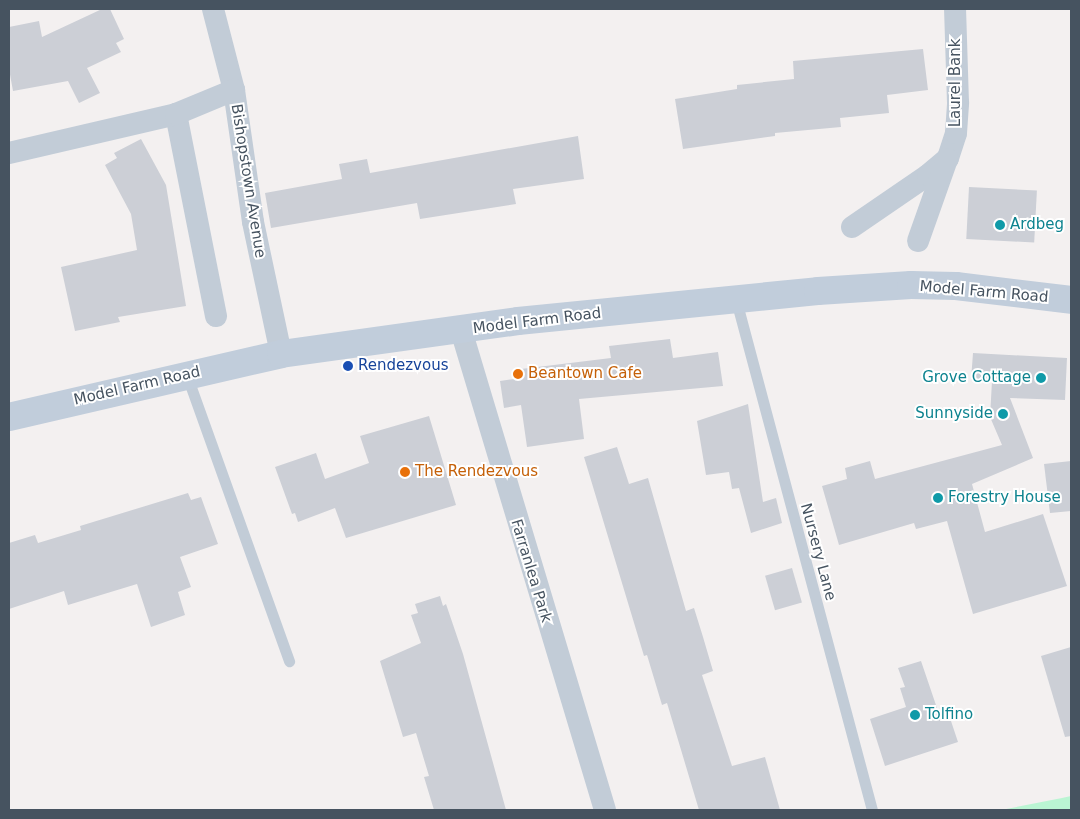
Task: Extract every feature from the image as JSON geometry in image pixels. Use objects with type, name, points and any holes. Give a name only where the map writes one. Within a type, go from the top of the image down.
[{"type":"main road","name":"Model Farm Road","points":[[9,417],[187,374],[281,354],[518,321],[911,285],[956,286],[1071,300]]},
{"type":"street","name":"Bishopstown Avenue","points":[[213,9],[234,90],[253,222],[281,354]]},
{"type":"street","name":"Laurel Bank","points":[[918,240],[956,134],[958,103],[956,9]]},
{"type":"street","points":[[9,153],[176,114],[234,90]]},
{"type":"street","points":[[176,114],[216,316]]},
{"type":"street","points":[[852,227],[928,175],[948,158]]},
{"type":"street","name":"Farranlea Park","points":[[461,330],[606,810]]},
{"type":"lane","name":"Nursery Lane","points":[[736,300],[872,810]]},
{"type":"lane","points":[[187,374],[289,661]]},
{"type":"green space","points":[[1071,796],[1071,810],[1001,810],[1062,798]]},
{"type":"building","points":[[102,9],[110,9],[124,39],[116,43],[121,52],[87,68],[100,93],[79,103],[68,81],[13,91],[9,69],[9,27],[39,21],[42,37]]},
{"type":"building","points":[[923,49],[928,90],[887,95],[889,113],[840,118],[841,127],[775,133],[775,136],[683,149],[675,99],[737,89],[737,85],[794,79],[793,61]]},
{"type":"building","points":[[578,136],[584,179],[513,189],[516,204],[420,219],[417,203],[271,228],[265,193],[342,179],[339,164],[367,159],[370,173]]},
{"type":"building","points":[[141,139],[166,185],[186,306],[118,317],[120,322],[75,331],[61,267],[137,250],[131,214],[105,165],[117,158],[114,153]]},
{"type":"building","name":"Ardbeg","points":[[969,187],[1037,191],[1034,242],[966,239]]},
{"type":"building","points":[[670,339],[673,358],[718,352],[723,386],[579,399],[584,439],[527,447],[521,405],[504,408],[500,381],[514,379],[513,370],[611,358],[609,346]]},
{"type":"building","points":[[973,353],[1067,358],[1065,400],[1010,398],[1033,458],[972,484],[985,532],[1043,514],[1067,586],[973,614],[947,521],[916,529],[914,523],[839,545],[822,486],[847,479],[845,468],[870,461],[875,479],[1002,445],[990,417],[992,381],[971,380]]},
{"type":"building","points":[[748,404],[763,502],[776,498],[782,523],[751,533],[739,488],[732,489],[729,472],[706,475],[697,421]]},
{"type":"building","name":"The Rendezvous","points":[[429,416],[456,505],[346,538],[335,508],[298,522],[295,513],[292,514],[275,467],[316,453],[325,479],[369,463],[360,436]]},
{"type":"building","points":[[617,447],[629,484],[648,478],[686,611],[694,608],[713,671],[702,675],[732,766],[765,757],[780,810],[699,810],[667,703],[662,705],[647,655],[644,656],[584,457]]},
{"type":"building","points":[[1071,461],[1071,511],[1050,513],[1044,464]]},
{"type":"building","points":[[188,493],[191,500],[201,497],[218,544],[180,557],[191,587],[178,592],[185,615],[151,627],[137,584],[68,605],[64,591],[9,609],[9,543],[35,535],[38,543],[81,530],[80,526]]},
{"type":"building","points":[[792,568],[802,603],[775,610],[765,576]]},
{"type":"building","points":[[440,596],[443,606],[446,604],[463,654],[506,810],[434,810],[424,777],[429,776],[416,733],[403,737],[380,661],[421,643],[411,615],[418,613],[415,604]]},
{"type":"building","points":[[1071,647],[1071,736],[1065,737],[1041,656]]},
{"type":"building","name":"Tolfino","points":[[921,661],[938,711],[947,709],[958,742],[885,766],[870,719],[906,707],[900,688],[905,687],[898,668]]},
{"type":"place","name":"Ardbeg","points":[[1000,225]]},
{"type":"place","name":"Rendezvous","points":[[348,366]]},
{"type":"place","name":"Beantown Cafe","points":[[518,374]]},
{"type":"place","name":"Grove Cottage","points":[[1041,378]]},
{"type":"place","name":"Sunnyside","points":[[1003,414]]},
{"type":"place","name":"The Rendezvous","points":[[405,472]]},
{"type":"place","name":"Forestry House","points":[[938,498]]},
{"type":"place","name":"Tolfino","points":[[915,715]]}]
